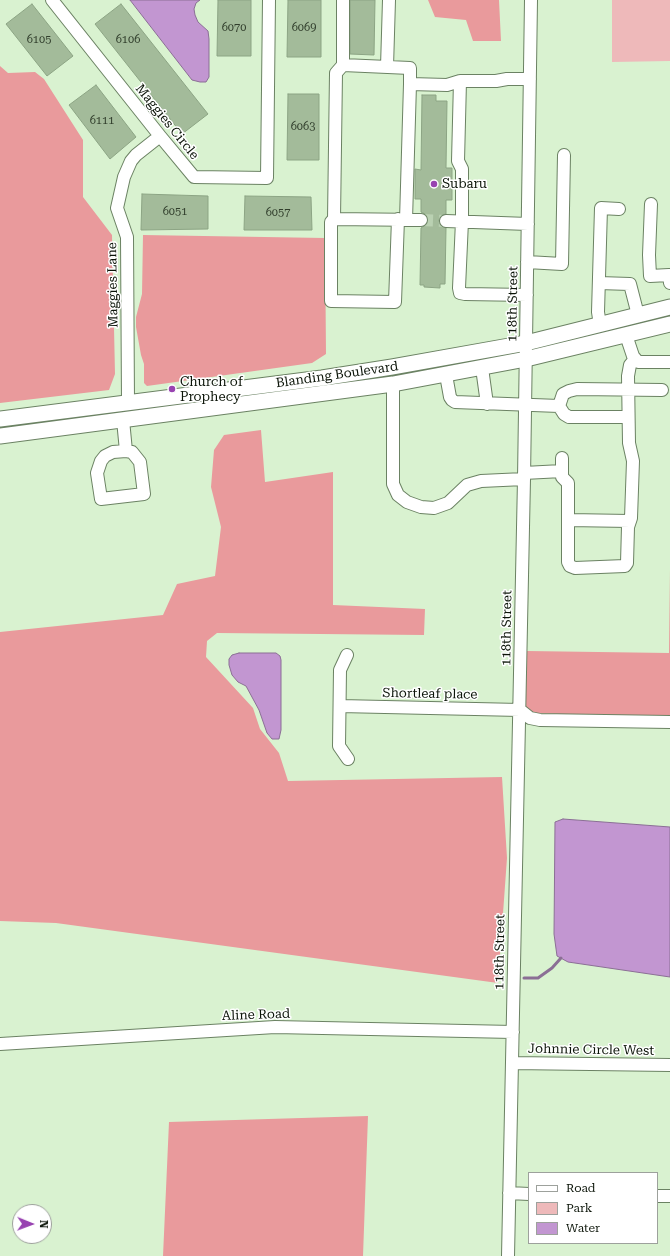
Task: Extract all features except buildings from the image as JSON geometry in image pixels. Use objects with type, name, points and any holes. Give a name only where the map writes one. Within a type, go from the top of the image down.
[{"type":"main road","name":"Blanding Boulevard","points":[[0,419],[392,368],[526,343],[670,307]]},
{"type":"main road","name":"Blanding Boulevard","points":[[0,436],[393,384],[526,359],[670,324]]},
{"type":"main road","points":[[123,420],[136,409],[168,397]]},
{"type":"main road","points":[[81,426],[113,414],[128,402]]},
{"type":"street","name":"Maggies Circle","points":[[52,0],[194,177],[268,178],[269,0]]},
{"type":"street","points":[[343,0],[343,65],[336,73],[334,219],[331,222],[331,301],[395,302],[402,219],[410,68],[343,65]]},
{"type":"street","points":[[387,67],[389,0]]},
{"type":"street","name":"118th Street","points":[[508,1256],[520,710],[531,0]]},
{"type":"street","points":[[410,84],[447,85],[460,81],[530,79]]},
{"type":"street","points":[[460,81],[458,161],[462,169],[460,293],[527,295]]},
{"type":"street","name":"Maggies Lane","points":[[128,402],[127,237],[118,208],[124,177],[131,161],[136,155],[160,136]]},
{"type":"street","points":[[527,262],[562,264],[564,155]]},
{"type":"street","points":[[651,204],[649,248],[650,276],[669,275],[670,283]]},
{"type":"street","points":[[600,325],[598,312],[601,208],[619,209]]},
{"type":"street","points":[[334,219],[421,220]]},
{"type":"street","points":[[446,221],[528,224]]},
{"type":"street","points":[[599,283],[630,284],[638,315]]},
{"type":"street","points":[[626,335],[633,356],[638,362],[670,362]]},
{"type":"street","points":[[562,458],[562,477],[568,483],[568,562],[570,566],[575,568],[625,566],[627,563],[628,527],[631,518],[633,461],[629,443],[628,376],[630,365],[635,358]]},
{"type":"street","points":[[482,368],[487,404]]},
{"type":"street","points":[[446,375],[452,400],[455,402],[559,406]]},
{"type":"street","points":[[322,378],[324,394]]},
{"type":"street","points":[[393,384],[393,484],[398,495],[406,502],[421,507],[434,508],[448,503],[467,485],[481,481],[562,471]]},
{"type":"street","points":[[559,406],[563,394],[577,389],[662,390]]},
{"type":"street","points":[[559,406],[564,414],[569,417],[628,417]]},
{"type":"street","points":[[123,420],[126,451]]},
{"type":"street","points":[[126,451],[132,452],[140,462],[144,494],[101,499],[97,473],[101,461],[105,456],[113,452],[126,451]]},
{"type":"street","points":[[568,520],[630,521]]},
{"type":"street","points":[[347,655],[340,670],[339,746],[348,759]]},
{"type":"street","name":"Shortleaf place","points":[[340,706],[520,710]]},
{"type":"street","points":[[520,710],[530,718],[540,720],[670,722]]},
{"type":"street","name":"Aline Road","points":[[0,1044],[275,1027],[513,1032]]},
{"type":"street","name":"Johnnie Circle West","points":[[512,1062],[670,1065]]},
{"type":"street","points":[[509,1193],[528,1194]]},
{"type":"street","points":[[658,1196],[670,1196]]},
{"type":"green space","points":[[612,0],[670,0],[670,61],[612,62]]},
{"type":"shaded area","points":[[428,0],[499,0],[501,41],[473,41],[466,20],[435,17]]},
{"type":"shaded area","points":[[0,66],[8,73],[35,72],[44,79],[83,140],[83,197],[112,235],[115,374],[109,390],[0,403]]},
{"type":"shaded area","points":[[143,235],[325,238],[326,354],[312,363],[147,386],[144,383],[144,364],[136,327],[136,317],[142,294]]},
{"type":"shaded area","points":[[261,430],[265,482],[333,472],[333,605],[425,609],[424,635],[217,633],[207,641],[206,657],[253,708],[260,729],[279,753],[288,781],[502,777],[507,858],[498,983],[56,923],[0,921],[0,632],[163,615],[177,584],[215,576],[221,527],[211,487],[214,450],[224,435]]},
{"type":"shaded area","points":[[670,569],[670,717],[525,713],[527,651],[669,653]]},
{"type":"shaded area","points":[[368,1116],[363,1256],[163,1256],[169,1122]]},
{"type":"water","points":[[130,0],[200,0],[196,3],[194,9],[198,22],[208,31],[209,77],[206,82],[192,80]]},
{"type":"water","points":[[239,653],[276,653],[280,656],[281,730],[279,739],[272,739],[267,733],[259,710],[246,686],[238,682],[232,675],[229,659],[232,655]]},
{"type":"water","points":[[563,819],[670,827],[670,977],[568,962],[557,956],[554,934],[555,822]]},
{"type":"waterway","points":[[524,978],[538,978],[552,968],[561,958]]},
{"type":"tunnel","points":[[421,220],[446,221]]},
{"type":"place","name":"Subaru","points":[[434,184]]},
{"type":"place","name":"Church of Prophecy","points":[[172,389]]}]
